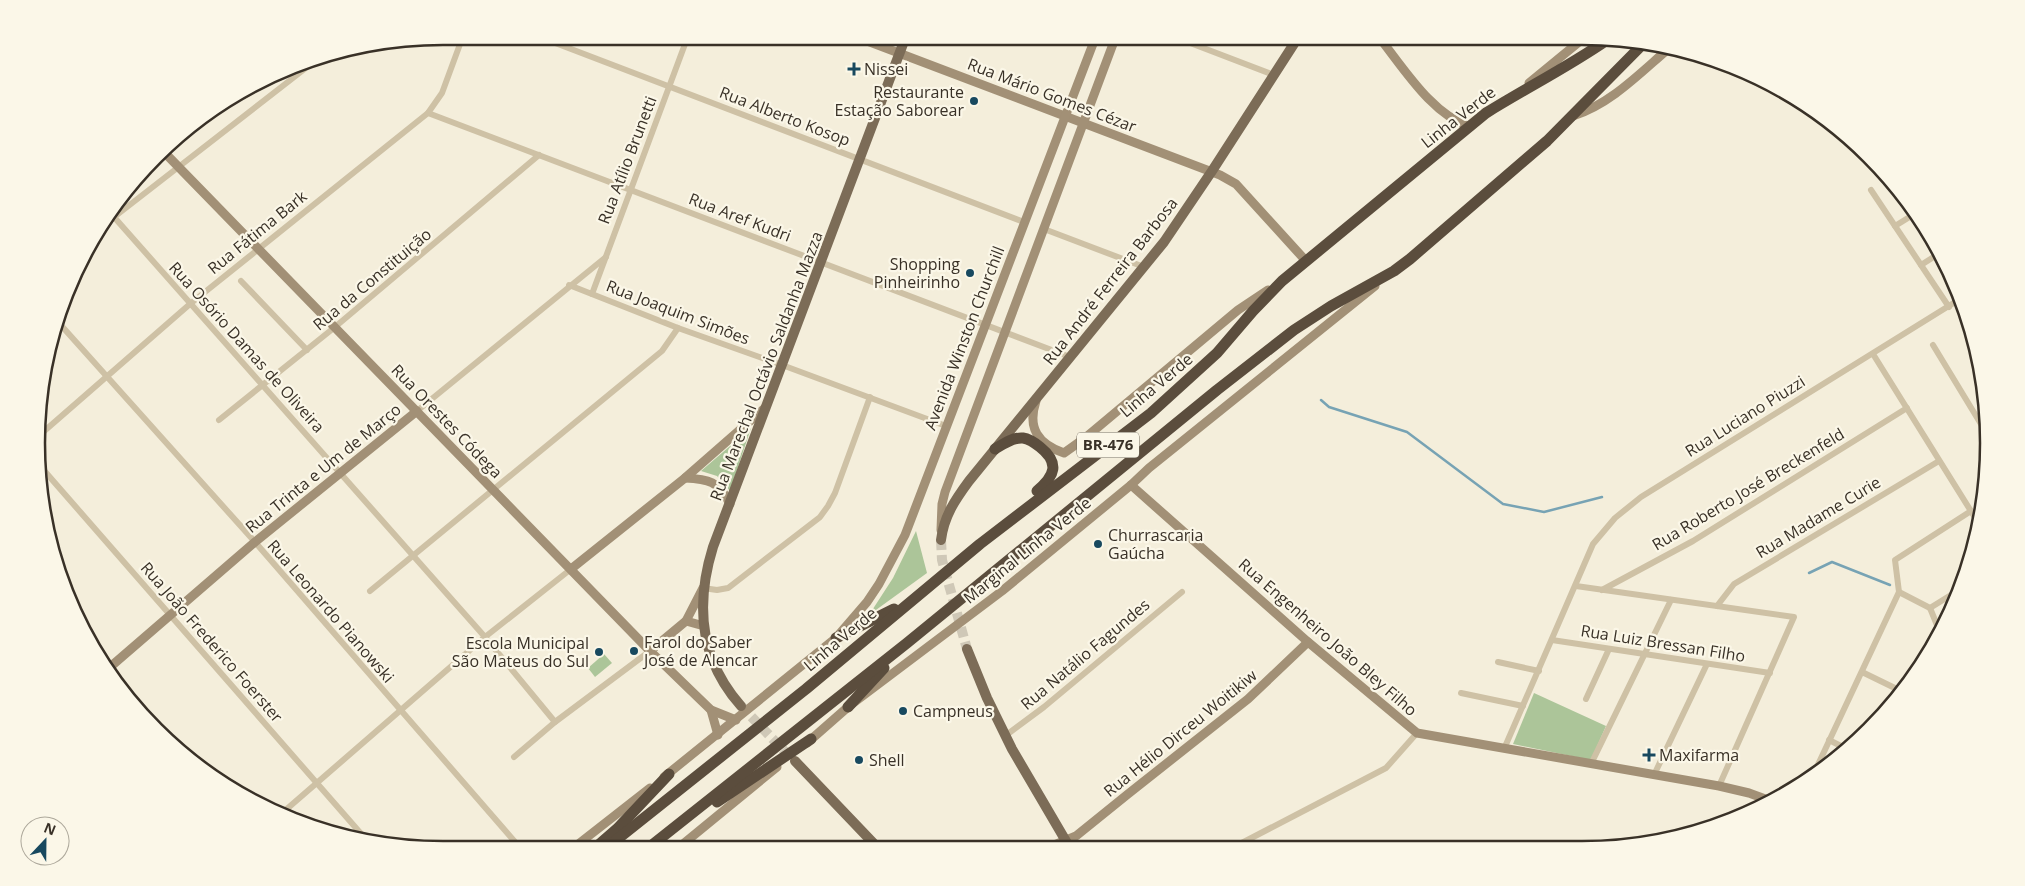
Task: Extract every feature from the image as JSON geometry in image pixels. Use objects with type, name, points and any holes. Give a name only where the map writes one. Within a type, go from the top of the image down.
[{"type":"highway","name":"Linha Verde","points":[[615,841],[806,689],[909,601],[980,544],[1164,401],[1217,353],[1253,310],[1282,281],[1486,113],[1516,94],[1566,67],[1598,46]]},
{"type":"highway","name":"BR-476","points":[[657,841],[907,643],[1210,396],[1294,330],[1331,306],[1394,271],[1547,141],[1638,49]]},
{"type":"highway","points":[[980,544],[986,533],[1046,484],[1053,471],[1053,462],[1047,453],[1030,440],[1022,438],[1012,440],[995,449]]},
{"type":"highway","points":[[836,638],[909,601]]},
{"type":"highway","points":[[848,707],[907,643]]},
{"type":"highway","points":[[659,841],[812,739]]},
{"type":"highway","points":[[603,841],[669,774]]},
{"type":"main road","name":"Rua Mário Gomes Cézar","points":[[877,45],[1212,171],[1236,184],[1306,261]]},
{"type":"main road","name":"Rua Marechal Octávio Saldanha Mazza","points":[[741,706],[716,670],[706,640],[703,588],[713,548],[903,45]]},
{"type":"main road","name":"Avenida Winston Churchill","points":[[836,638],[867,602],[890,566],[905,535],[1093,45]]},
{"type":"main road","points":[[941,540],[941,516],[945,492],[1113,45]]},
{"type":"main road","name":"Rua André Ferreira Barbosa","points":[[941,540],[945,520],[952,504],[1174,229],[1293,45]]},
{"type":"main road","points":[[1385,45],[1433,104],[1451,118],[1470,127]]},
{"type":"main road","points":[[1516,94],[1575,45]]},
{"type":"main road","points":[[1573,116],[1603,103],[1663,54]]},
{"type":"main road","name":"Rua Orestes Códega","points":[[168,156],[650,651],[711,710],[736,720]]},
{"type":"main road","name":"Marginal Linha Verde","points":[[690,841],[848,707],[1002,591],[1149,468],[1394,271]]},
{"type":"main road","points":[[1036,398],[1032,412],[1033,426],[1036,433],[1050,448],[1064,452],[1090,434],[1238,310],[1282,281]]},
{"type":"main road","points":[[571,569],[684,478],[766,408]]},
{"type":"main road","name":"Rua Trinta e Um de Março","points":[[113,665],[254,542],[417,410]]},
{"type":"main road","points":[[684,478],[702,479],[714,483],[725,494],[730,504]]},
{"type":"main road","name":"Rua Engenheiro João Bley Filho","points":[[1131,485],[1308,642],[1417,733],[1719,786],[1762,798]]},
{"type":"main road","points":[[650,651],[686,621],[703,588]]},
{"type":"main road","points":[[686,621],[704,626]]},
{"type":"main road","points":[[582,841],[718,735],[836,638]]},
{"type":"main road","name":"Rua Hélio Dirceu Woitikiw","points":[[1071,841],[1248,699],[1308,642]]},
{"type":"main road","points":[[967,649],[1005,736],[1066,841]]},
{"type":"main road","points":[[711,710],[718,735]]},
{"type":"main road","points":[[794,762],[871,841]]},
{"type":"street","name":"Rua Fátima Bark","points":[[46,430],[190,304],[428,113],[442,93],[461,45]]},
{"type":"street","name":"Rua Alberto Kosop","points":[[559,45],[1024,222]]},
{"type":"street","name":"Rua Atílio Brunetti","points":[[592,294],[685,45]]},
{"type":"street","points":[[1196,45],[1274,75]]},
{"type":"street","points":[[118,214],[302,71]]},
{"type":"street","name":"Rua Aref Kudri","points":[[428,113],[1070,357]]},
{"type":"street","name":"Rua da Constituição","points":[[219,420],[335,327],[539,155]]},
{"type":"street","points":[[1871,190],[1949,307]]},
{"type":"street","points":[[1895,226],[1909,217]]},
{"type":"street","name":"Rua Osório Damas de Oliveira","points":[[115,218],[485,637],[555,722]]},
{"type":"street","points":[[1044,229],[1144,267]]},
{"type":"street","name":"Rua Trinta e Um de Março","points":[[417,410],[606,256]]},
{"type":"street","points":[[1921,265],[1933,256]]},
{"type":"street","points":[[241,281],[307,350]]},
{"type":"street","name":"Rua Joaquim Simões","points":[[569,285],[678,328],[946,426]]},
{"type":"street","name":"Rua Luciano Piuzzi","points":[[1504,748],[1594,544],[1615,518],[1641,497],[1955,303]]},
{"type":"street","name":"Rua Leonardo Pianowski","points":[[63,326],[254,542],[514,841]]},
{"type":"street","points":[[370,590],[662,351],[678,328]]},
{"type":"street","points":[[1933,345],[1979,421]]},
{"type":"street","points":[[1873,354],[1973,515]]},
{"type":"street","points":[[703,588],[717,590],[728,588],[820,517],[835,493],[870,397]]},
{"type":"street","name":"Rua Roberto José Breckenfeld","points":[[1602,590],[1693,542],[1907,408]]},
{"type":"street","name":"Rua Madame Curie","points":[[1718,606],[1734,584],[1939,461]]},
{"type":"street","name":"Rua João Frederico Foerster","points":[[46,473],[359,832]]},
{"type":"street","points":[[1819,763],[1899,592],[1895,560],[1971,511]]},
{"type":"street","points":[[287,809],[485,637],[571,569]]},
{"type":"street","points":[[1576,586],[1794,617],[1719,786]]},
{"type":"street","name":"Rua Natálio Fagundes","points":[[1005,736],[1044,707],[1182,592]]},
{"type":"street","points":[[1899,592],[1930,608],[1936,624]]},
{"type":"street","points":[[1930,608],[1950,596]]},
{"type":"street","points":[[1591,764],[1672,600]]},
{"type":"street","name":"Rua Luiz Bressan Filho","points":[[1552,640],[1770,673]]},
{"type":"street","points":[[1586,699],[1609,649]]},
{"type":"street","points":[[514,757],[555,722],[650,651]]},
{"type":"street","points":[[1498,662],[1539,671]]},
{"type":"street","points":[[1654,774],[1707,664]]},
{"type":"street","points":[[1862,672],[1895,688]]},
{"type":"street","points":[[1462,693],[1523,706]]},
{"type":"street","points":[[1246,841],[1386,768],[1417,733]]},
{"type":"street","points":[[1829,740],[1840,745]]},
{"type":"green space","points":[[751,428],[730,491],[717,476],[701,471]]},
{"type":"green space","points":[[916,531],[927,573],[869,615],[893,578]]},
{"type":"green space","points":[[604,654],[612,663],[595,677],[588,668]]},
{"type":"green space","points":[[1534,693],[1606,726],[1591,760],[1513,744]]},
{"type":"waterway","points":[[1321,400],[1329,407],[1407,432],[1503,504],[1544,512],[1602,497]]},
{"type":"waterway","points":[[1809,573],[1832,562],[1890,585]]},
{"type":"tunnel","points":[[941,540],[942,560],[967,649]]},
{"type":"tunnel","points":[[741,706],[793,760]]},
{"type":"place","name":"Nissei","points":[[854,69]]},
{"type":"place","name":"Restaurante Estação Saborear","points":[[974,101]]},
{"type":"place","name":"Shopping Pinheirinho","points":[[970,273]]},
{"type":"place","name":"Churrascaria Gaúcha","points":[[1098,544]]},
{"type":"place","name":"Farol do Saber José de Alencar","points":[[634,651]]},
{"type":"place","name":"Escola Municipal São Mateus do Sul","points":[[599,652]]},
{"type":"place","name":"Campneus","points":[[903,711]]},
{"type":"place","name":"Maxifarma","points":[[1649,755]]},
{"type":"place","name":"Shell","points":[[859,760]]}]
